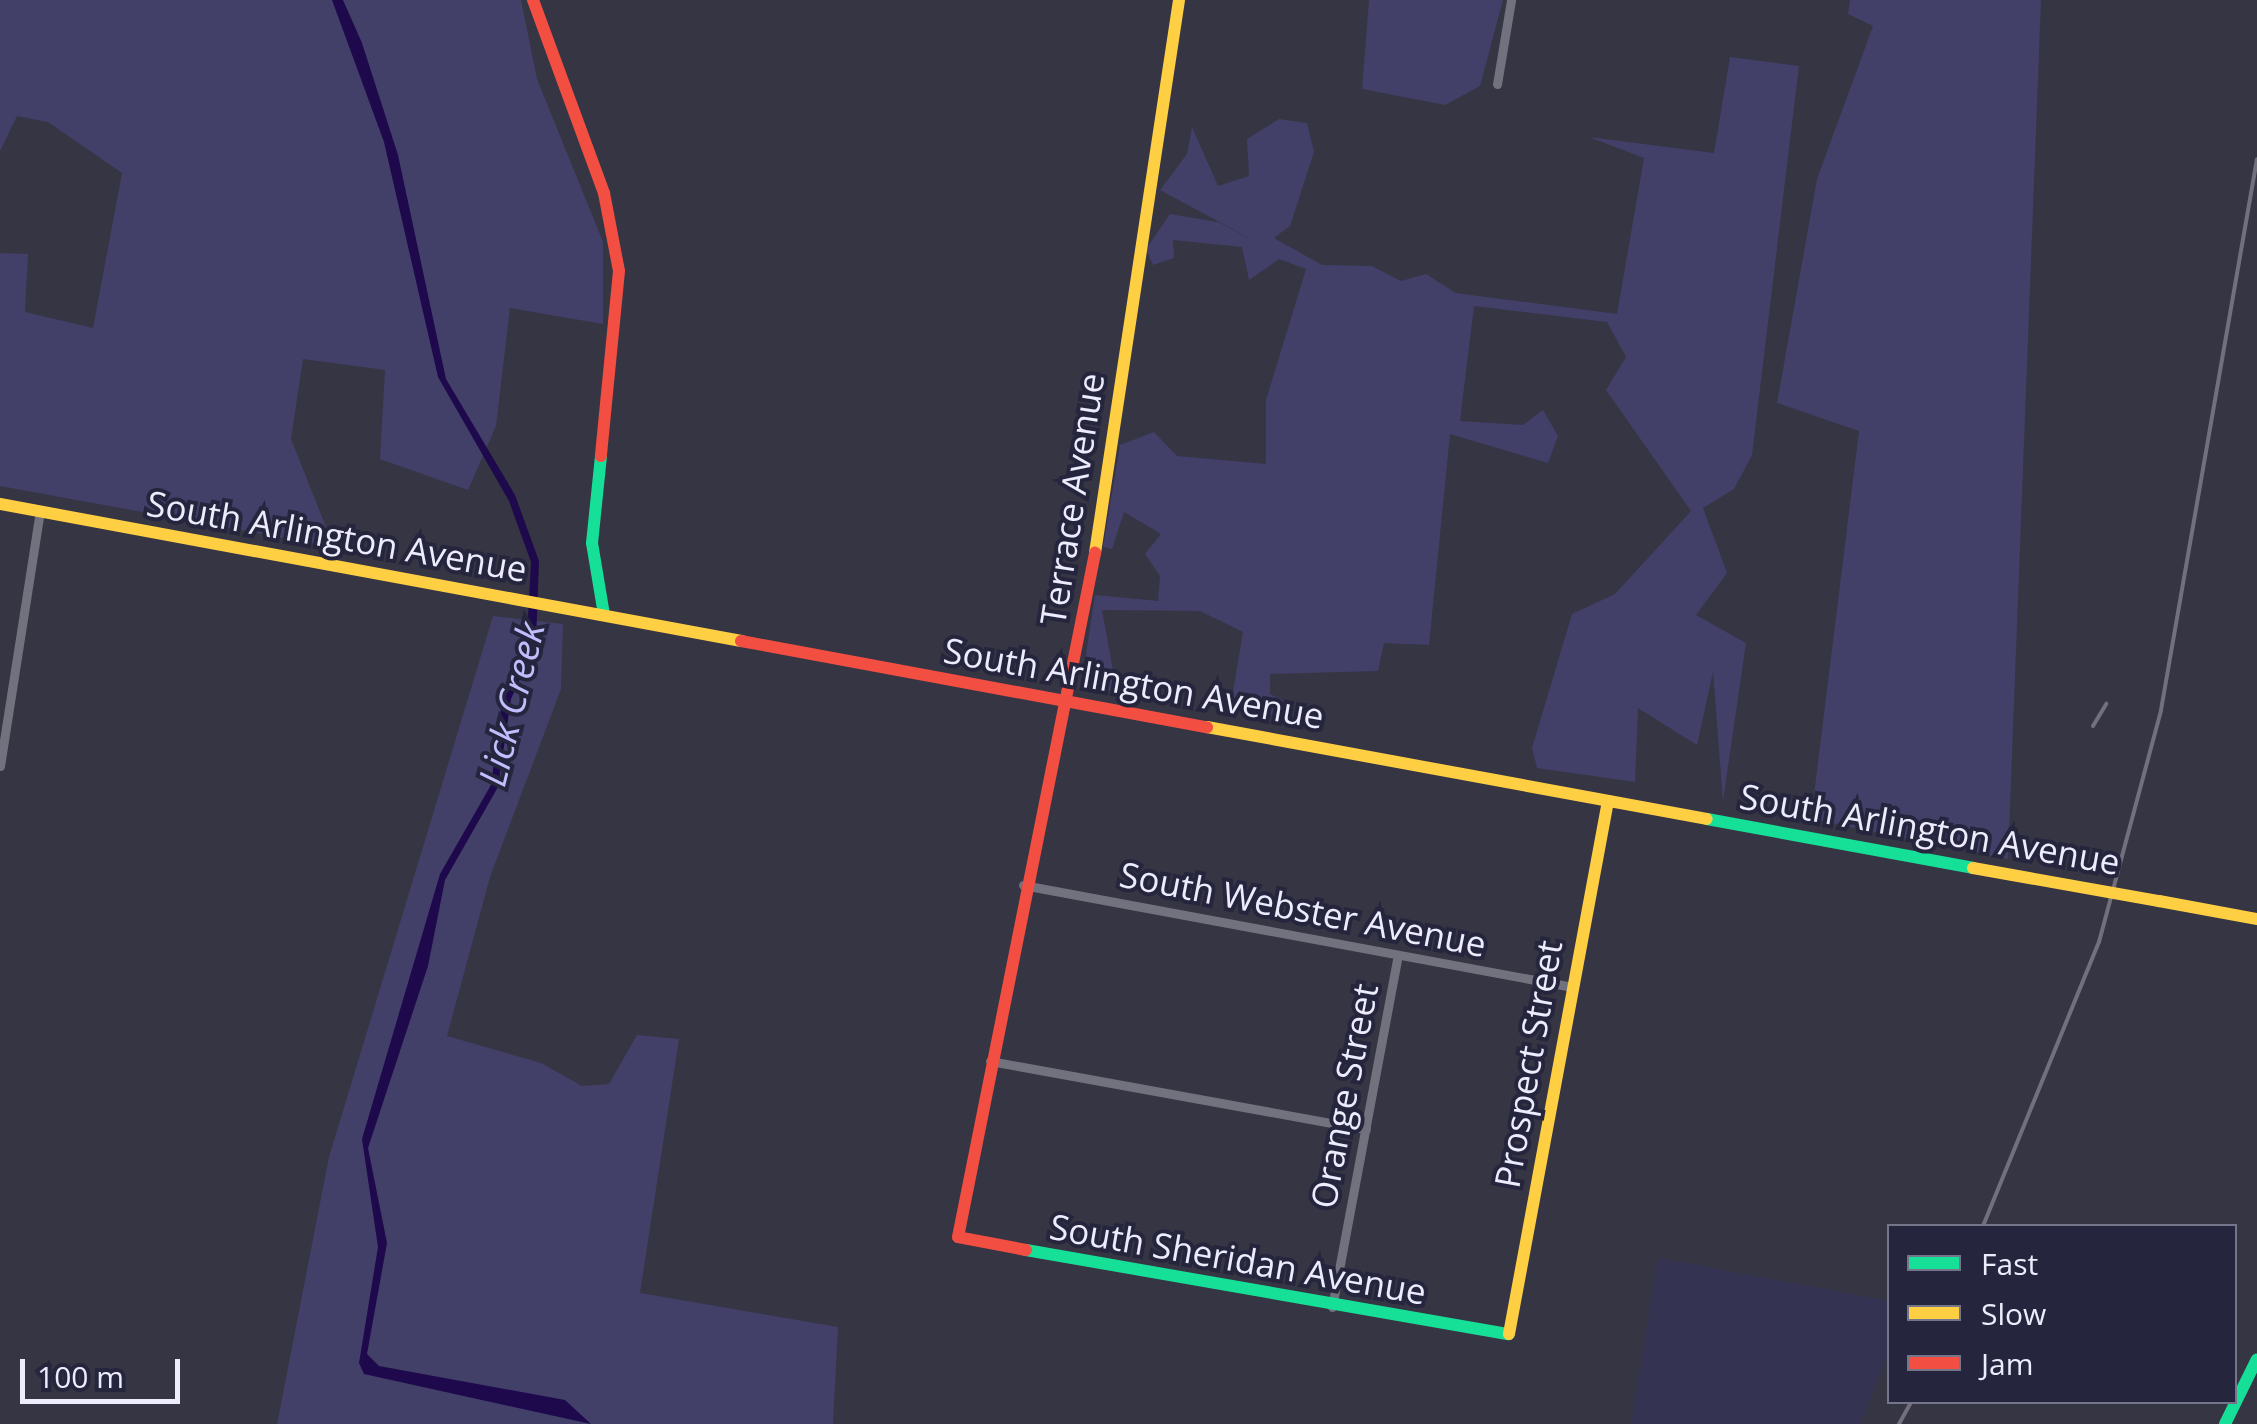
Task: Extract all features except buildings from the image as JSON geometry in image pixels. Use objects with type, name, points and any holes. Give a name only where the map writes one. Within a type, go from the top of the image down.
[{"type":"street","points":[[533,0],[604,193],[619,271],[592,543],[604,615]]},
{"type":"street","name":"Terrace Avenue","points":[[958,1238],[1024,885],[1072,702],[1179,0]]},
{"type":"street","points":[[1498,84],[1511,0]]},
{"type":"street","name":"South Arlington Avenue","points":[[0,504],[2257,919]]},
{"type":"street","points":[[0,766],[40,511]]},
{"type":"street","name":"Prospect Street","points":[[1508,1339],[1608,801]]},
{"type":"street","name":"South Webster Avenue","points":[[1024,885],[1573,988]]},
{"type":"street","name":"Orange Street","points":[[1332,1306],[1398,955]]},
{"type":"street","points":[[990,1061],[1366,1130]]},
{"type":"street","name":"South Sheridan Avenue","points":[[958,1238],[1508,1339]]},
{"type":"street","points":[[2237,1403],[2257,1360]]},
{"type":"shaded area","points":[[0,0],[521,0],[537,79],[603,242],[603,324],[510,308],[496,426],[468,490],[380,459],[385,370],[303,359],[291,439],[334,547],[0,486],[0,253],[28,254],[25,312],[93,328],[122,173],[48,122],[17,116],[0,151]]},
{"type":"shaded area","name":"Lick Creek","points":[[332,0],[343,0],[362,43],[398,155],[446,379],[515,495],[539,561],[536,642],[511,699],[498,787],[445,880],[428,966],[368,1148],[387,1243],[367,1354],[379,1366],[565,1400],[591,1424],[364,1374],[359,1363],[378,1247],[362,1139],[440,874],[491,785],[503,693],[527,636],[531,562],[509,501],[438,377],[384,142]]},
{"type":"shaded area","points":[[1369,0],[1503,0],[1480,86],[1445,105],[1362,89]]},
{"type":"shaded area","points":[[1850,0],[2041,0],[2008,859],[1811,819],[1859,431],[1777,403],[1817,179],[1873,26],[1848,14]]},
{"type":"shaded area","points":[[1730,57],[1799,66],[1752,455],[1734,489],[1703,508],[1727,573],[1696,615],[1746,643],[1723,801],[1713,672],[1697,745],[1638,708],[1635,782],[1537,768],[1532,748],[1572,614],[1615,594],[1691,511],[1606,390],[1626,357],[1607,322],[1474,306],[1460,421],[1523,425],[1543,410],[1558,436],[1548,463],[1450,434],[1429,645],[1384,643],[1378,671],[1270,674],[1270,694],[1293,705],[1289,719],[1231,704],[1243,632],[1200,611],[1102,610],[1117,692],[1081,687],[1095,595],[1158,601],[1160,576],[1145,554],[1161,534],[1124,512],[1112,549],[1103,547],[1120,445],[1154,432],[1177,456],[1266,464],[1266,400],[1306,269],[1279,259],[1249,280],[1242,247],[1173,240],[1174,258],[1153,265],[1146,249],[1170,214],[1218,222],[1264,246],[1160,190],[1187,154],[1192,127],[1218,186],[1249,176],[1247,139],[1279,119],[1307,123],[1314,152],[1290,226],[1274,238],[1322,265],[1372,266],[1401,281],[1426,274],[1456,293],[1617,314],[1644,158],[1589,137],[1714,153]]},
{"type":"shaded area","points":[[493,616],[563,624],[561,689],[490,877],[447,1036],[541,1063],[582,1086],[609,1084],[637,1035],[679,1039],[640,1293],[838,1327],[833,1424],[277,1424],[329,1157]]},
{"type":"shaded area","points":[[1658,1258],[1887,1301],[1887,1356],[1860,1424],[1631,1424]]},
{"type":"railway","points":[[1984,1224],[2099,942],[2161,710],[2257,159]]},
{"type":"railway","points":[[2093,726],[2106,704]]},
{"type":"railway","points":[[1899,1424],[1910,1404]]},
{"type":"traffic: fast","points":[[601,456],[592,543],[604,615]]},
{"type":"traffic: fast","points":[[1707,819],[1973,868]]},
{"type":"traffic: fast","points":[[1026,1250],[1509,1334]]},
{"type":"traffic: fast","points":[[2237,1400],[2257,1359]]},
{"type":"traffic: fast","points":[[2225,1424],[2235,1404]]},
{"type":"traffic: slow","points":[[1095,553],[1179,0]]},
{"type":"traffic: slow","points":[[0,504],[741,641]]},
{"type":"traffic: slow","points":[[1207,727],[1707,819]]},
{"type":"traffic: slow","points":[[1509,1334],[1608,801]]},
{"type":"traffic: slow","points":[[1973,868],[2159,901]]},
{"type":"traffic: slow","points":[[2159,901],[2257,919]]},
{"type":"traffic: jam","points":[[533,0],[604,193],[619,271],[601,456]]},
{"type":"traffic: jam","points":[[1026,1250],[958,1237],[1095,553]]},
{"type":"traffic: jam","points":[[741,641],[1207,727]]}]
